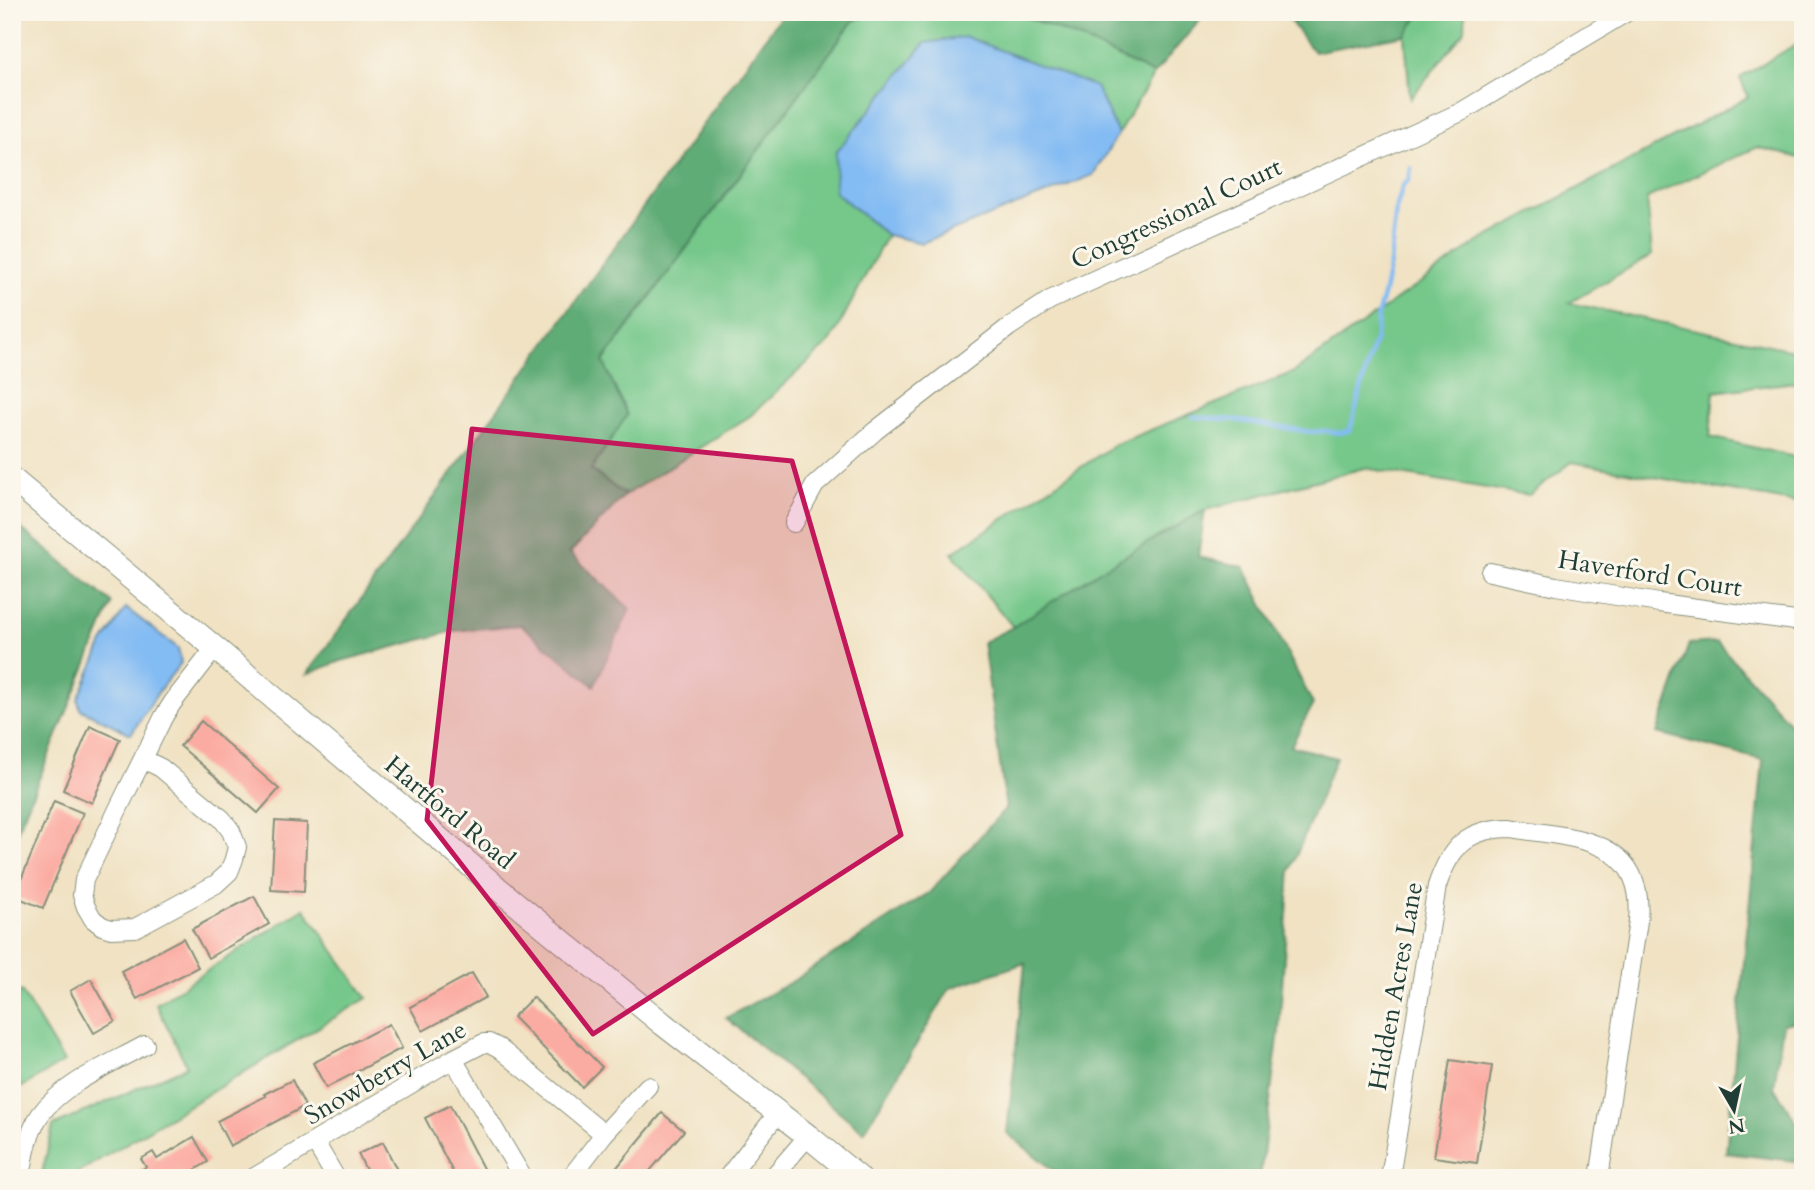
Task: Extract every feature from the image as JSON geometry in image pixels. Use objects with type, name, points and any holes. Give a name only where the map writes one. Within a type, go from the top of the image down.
[{"type":"main road","name":"Hartford Road","points":[[12,479],[508,897],[663,1024],[859,1178]]},
{"type":"street","name":"Congressional Court","points":[[794,523],[815,485],[875,431],[1009,327],[1050,300],[1461,112],[1627,12]]},
{"type":"street","name":"Haverford Court","points":[[1490,572],[1659,603],[1803,622]]},
{"type":"street","points":[[143,759],[161,768],[222,819],[231,831],[237,847],[229,872],[216,884],[135,928],[111,929],[93,919],[86,907],[82,895],[84,880],[143,759],[164,716],[215,648]]},
{"type":"street","name":"Hidden Acres Lane","points":[[1390,1178],[1437,886],[1443,867],[1461,843],[1472,836],[1498,828],[1511,828],[1588,841],[1604,847],[1623,862],[1633,877],[1637,891],[1640,905],[1638,921],[1599,1178]]},
{"type":"street","name":"Snowberry Lane","points":[[253,1178],[484,1043],[494,1045],[604,1134]]},
{"type":"street","points":[[21,1178],[26,1148],[40,1116],[62,1092],[145,1045]]},
{"type":"street","points":[[453,1059],[523,1178]]},
{"type":"street","points":[[570,1178],[604,1134],[648,1086]]},
{"type":"street","points":[[727,1178],[778,1113]]},
{"type":"street","points":[[772,1178],[808,1136]]},
{"type":"street","points":[[316,1142],[336,1178]]},
{"type":"highlighted area","points":[[472,429],[792,461],[901,835],[593,1034],[427,820]]},
{"type":"green space","points":[[784,12],[873,12],[853,21],[603,361],[627,415],[591,470],[625,495],[570,553],[630,609],[594,686],[521,625],[454,631],[341,661],[307,674]]},
{"type":"green space","points":[[873,12],[1014,12],[1081,39],[1154,74],[1118,134],[1096,87],[835,192],[887,235],[831,341],[750,416],[625,495],[591,470],[627,415],[603,362],[853,21]]},
{"type":"green space","points":[[1014,12],[1207,12],[1154,74],[1081,39]]},
{"type":"green space","points":[[1283,12],[1422,12],[1405,35],[1314,52]]},
{"type":"green space","points":[[1422,12],[1465,12],[1465,31],[1410,99],[1405,35]]},
{"type":"green space","points":[[1803,40],[1803,159],[1757,147],[1647,198],[1652,255],[1569,303],[1803,352],[1803,381],[1714,392],[1710,437],[1803,459],[1803,504],[1572,462],[1529,495],[1364,468],[1205,510],[1104,568],[1013,627],[952,553],[1116,444],[1294,372],[1478,242],[1748,97],[1740,78]]},
{"type":"green space","points":[[1205,510],[1198,557],[1244,567],[1313,704],[1291,746],[1336,758],[1290,871],[1279,1031],[1260,1178],[1063,1178],[1007,1133],[1025,963],[950,988],[864,1132],[726,1018],[793,981],[930,892],[1006,808],[983,642],[1013,627],[1104,568]]},
{"type":"green space","points":[[12,521],[112,603],[12,844]]},
{"type":"green space","points":[[1717,642],[1803,738],[1803,1020],[1783,1024],[1774,1087],[1799,1126],[1803,1126],[1803,1162],[1726,1153],[1763,760],[1657,733],[1689,644]]},
{"type":"green space","points":[[304,908],[367,998],[69,1178],[41,1178],[53,1126],[187,1066],[156,1004]]},
{"type":"green space","points":[[21,991],[64,1062],[12,1093],[12,996]]},
{"type":"water","points":[[966,37],[1096,87],[1118,134],[1093,175],[922,243],[887,235],[835,192],[836,152],[925,43]]},
{"type":"water","points":[[126,608],[178,648],[181,663],[131,734],[80,709],[78,699],[103,643]]},
{"type":"building","points":[[201,721],[279,789],[258,813],[180,746]]},
{"type":"building","points":[[90,726],[120,739],[92,803],[63,790]]},
{"type":"building","points":[[54,801],[83,813],[43,908],[14,896]]},
{"type":"building","points":[[275,821],[307,823],[304,892],[271,890]]},
{"type":"building","points":[[254,896],[269,924],[208,958],[192,929]]},
{"type":"building","points":[[183,938],[198,967],[137,999],[121,971]]},
{"type":"building","points":[[472,973],[486,997],[423,1031],[410,1007]]},
{"type":"building","points":[[91,979],[115,1021],[94,1033],[70,991]]},
{"type":"building","points":[[533,997],[602,1067],[582,1087],[513,1017]]},
{"type":"building","points":[[389,1024],[402,1048],[326,1088],[313,1063]]},
{"type":"building","points":[[1450,1060],[1492,1066],[1477,1163],[1434,1157]]},
{"type":"building","points":[[292,1080],[305,1106],[230,1146],[217,1121]]},
{"type":"building","points":[[450,1105],[488,1178],[456,1178],[425,1118]]},
{"type":"building","points":[[662,1113],[684,1131],[644,1178],[608,1178]]},
{"type":"building","points":[[194,1137],[208,1162],[181,1178],[127,1178],[146,1167],[141,1159],[153,1152],[157,1159]]},
{"type":"building","points":[[383,1142],[401,1178],[370,1178],[358,1154]]},
{"type":"waterway","points":[[1193,417],[1235,420],[1311,432],[1340,433],[1350,430],[1376,338],[1378,313],[1390,263],[1396,209],[1403,185],[1409,180],[1411,168]]}]
